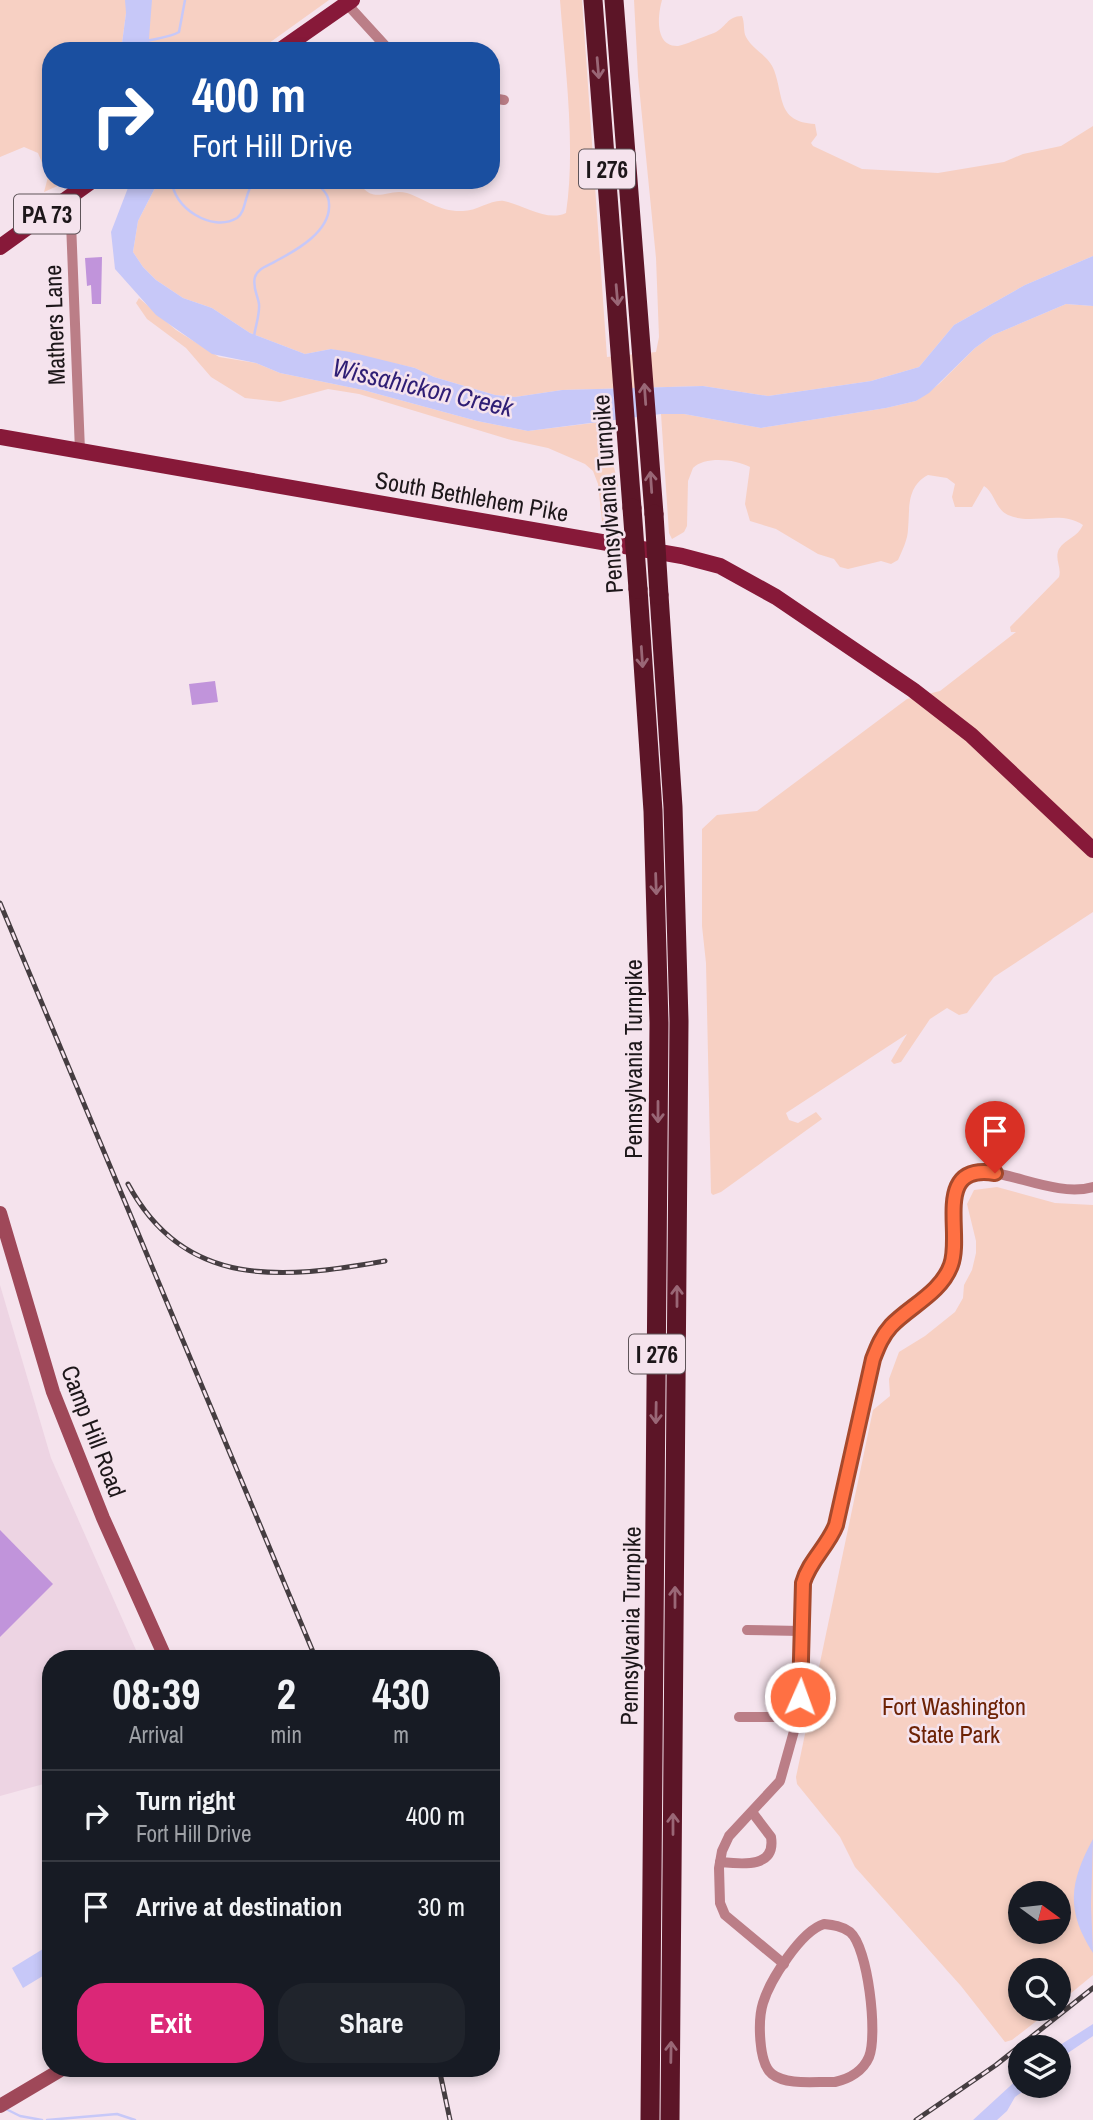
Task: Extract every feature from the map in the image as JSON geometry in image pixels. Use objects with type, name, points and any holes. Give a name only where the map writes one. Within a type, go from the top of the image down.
[{"type":"highway","name":"Pennsylvania Turnpike","points":[[593,0],[630,337],[649,451],[673,807],[679,1021],[670,2120]]},
{"type":"highway","name":"Pennsylvania Turnpike","points":[[614,0],[630,337],[629,452],[653,811],[659,1023],[650,2120]]},
{"type":"main road","points":[[292,42],[350,2]]},
{"type":"main road","name":"PA 73","points":[[0,247],[81,189]]},
{"type":"main road","name":"South Bethlehem Pike","points":[[0,437],[682,556],[720,566],[795,609],[936,706],[1093,850]]},
{"type":"street","points":[[350,2],[383,42]]},
{"type":"street","points":[[500,99],[504,100]]},
{"type":"street","name":"Mathers Lane","points":[[70,197],[80,451]]},
{"type":"street","points":[[784,1964],[725,1915],[720,1903],[720,1862],[729,1836],[780,1781],[797,1717],[801,1689],[803,1583],[806,1572],[829,1540],[836,1525],[873,1359],[881,1339],[892,1326],[931,1292],[950,1268],[953,1256],[953,1200],[958,1185],[966,1177],[983,1171],[1062,1189],[1082,1190],[1093,1187]]},
{"type":"street","name":"Camp Hill Road","points":[[0,1213],[53,1392],[103,1518],[162,1650]]},
{"type":"street","points":[[747,1630],[801,1631]]},
{"type":"street","points":[[739,1717],[797,1717]]},
{"type":"street","points":[[720,1862],[753,1863],[763,1860],[770,1853],[771,1837],[752,1812]]},
{"type":"street","points":[[820,1926],[838,1926],[849,1932],[858,1942],[870,1993],[873,2037],[864,2065],[844,2080],[785,2080],[767,2069],[761,2051],[762,2007],[784,1964],[807,1934],[820,1926]]},
{"type":"street","points":[[4,2104],[49,2077]]},
{"type":"shaded area","points":[[0,1285],[51,1458],[136,1650],[42,1650],[42,1784],[0,1796]]},
{"type":"green space","points":[[0,0],[329,0],[271,42],[139,42],[126,13],[122,42],[42,42],[42,163],[38,153],[24,147],[0,157]]},
{"type":"green space","points":[[560,0],[582,0],[607,357],[656,352],[659,337],[656,258],[638,76],[634,0],[662,0],[659,28],[664,41],[670,45],[677,46],[714,33],[733,18],[742,16],[746,37],[774,70],[788,113],[794,119],[815,124],[817,135],[811,143],[813,146],[862,169],[938,173],[1004,162],[1023,154],[1061,146],[1093,126],[1093,256],[1025,285],[954,325],[919,367],[871,381],[768,396],[703,386],[562,390],[515,397],[495,395],[434,377],[415,368],[331,349],[305,354],[250,333],[212,308],[183,298],[156,280],[133,252],[138,221],[154,189],[364,189],[378,195],[407,193],[455,211],[504,201],[543,214],[566,213],[570,161]]},
{"type":"green space","points":[[139,298],[176,330],[219,357],[256,363],[280,373],[363,390],[477,421],[528,431],[609,421],[618,484],[618,524],[608,526],[602,521],[598,484],[593,471],[585,464],[548,448],[511,440],[359,394],[328,389],[280,402],[245,398],[211,377],[186,348],[147,319],[136,303]]},
{"type":"green space","points":[[1066,304],[1093,306],[1093,912],[994,977],[967,1013],[959,1015],[947,1008],[930,1019],[901,1062],[894,1064],[891,1061],[907,1034],[786,1113],[789,1120],[798,1123],[816,1112],[822,1119],[721,1192],[713,1195],[706,963],[702,926],[702,829],[717,815],[757,811],[907,699],[940,691],[1016,632],[1011,632],[1010,627],[1059,577],[1059,549],[1083,525],[1065,518],[1027,519],[1008,515],[1000,509],[984,486],[972,507],[955,507],[952,497],[955,484],[947,478],[928,475],[913,492],[909,506],[907,537],[898,560],[891,564],[881,561],[848,569],[840,567],[834,559],[818,554],[776,529],[750,521],[745,504],[750,467],[736,462],[712,460],[693,468],[688,481],[687,526],[684,532],[672,539],[669,533],[661,414],[684,414],[761,428],[916,401],[993,335]]},
{"type":"green space","name":"Fort Washington State Park","points":[[997,1187],[1055,1203],[1093,1205],[1093,1975],[1071,1993],[1071,1958],[1008,1958],[1008,2021],[1037,2021],[1018,2035],[1008,2035],[1008,2041],[1005,2042],[961,1986],[855,1867],[840,1837],[797,1784],[796,1777],[873,1410],[890,1396],[889,1379],[899,1352],[955,1312],[963,1298],[964,1285],[972,1270],[976,1253],[976,1241],[967,1204],[974,1190]]},
{"type":"water","points":[[125,0],[152,0],[149,42],[122,42]]},
{"type":"water","name":"Wissahickon Creek","points":[[128,189],[154,189],[138,221],[133,252],[156,280],[183,298],[212,308],[250,333],[305,354],[331,349],[350,352],[415,368],[434,377],[495,395],[515,397],[562,390],[703,386],[768,396],[871,381],[919,367],[954,325],[1025,285],[1093,256],[1093,306],[1066,304],[993,335],[975,348],[929,393],[916,401],[886,408],[761,428],[684,414],[661,414],[528,431],[477,421],[363,390],[280,373],[256,363],[212,354],[156,315],[115,269],[111,232]]},
{"type":"water","points":[[1093,1839],[1093,1953],[1078,1924],[1074,1897],[1079,1869]]},
{"type":"water","points":[[42,1950],[42,1976],[23,1988],[12,1968]]},
{"type":"water","points":[[1093,2024],[1093,2036],[1071,2051],[1071,2038]]},
{"type":"water","points":[[1008,2088],[1008,2098],[1014,2098],[1007,2111],[997,2120],[973,2120]]},
{"type":"building","points":[[102,257],[101,304],[92,304],[91,285],[87,286],[85,258]]},
{"type":"building","points":[[215,681],[218,702],[192,705],[189,684]]},
{"type":"building","points":[[0,1530],[53,1584],[0,1637]]},
{"type":"waterway","points":[[144,42],[179,32],[185,0]]},
{"type":"waterway","points":[[174,189],[186,208],[205,220],[216,222],[237,218],[249,189]]},
{"type":"waterway","points":[[254,337],[259,308],[254,284],[256,274],[319,231],[325,223],[329,204],[322,189]]},
{"type":"waterway","points":[[6,2109],[20,2116],[42,2120]]},
{"type":"waterway","points":[[47,2120],[117,2114],[135,2120]]},
{"type":"railway","points":[[0,903],[312,1650]]},
{"type":"railway","points":[[128,1184],[151,1218],[178,1243],[207,1260],[240,1269],[274,1272],[310,1271],[385,1261]]},
{"type":"railway","points":[[916,2120],[996,2065],[1093,1988]]},
{"type":"railway","points":[[441,2077],[450,2120]]},
{"type":"route","points":[[800,1697],[801,1591],[806,1572],[829,1540],[836,1525],[873,1359],[881,1339],[943,1280],[950,1268],[953,1256],[953,1200],[958,1185],[977,1171],[995,1173]]}]
